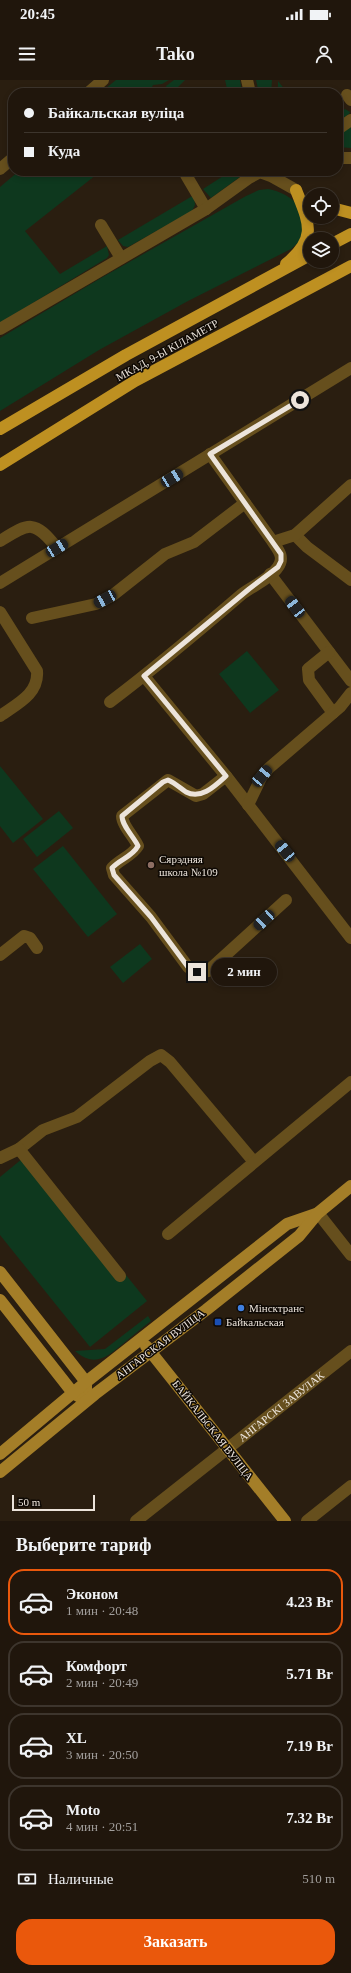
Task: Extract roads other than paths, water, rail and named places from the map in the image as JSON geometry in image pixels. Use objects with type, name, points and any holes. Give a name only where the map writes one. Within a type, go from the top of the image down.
[{"type":"highway","points":[[296,190],[303,194]]},
{"type":"highway","points":[[274,274],[294,258],[307,237],[308,219],[296,190]]},
{"type":"highway","points":[[339,210],[351,213]]},
{"type":"highway","points":[[339,240],[351,234]]},
{"type":"highway","name":"МКАД, 9-Ы КІЛАМЕТР","points":[[0,428],[126,355],[303,260]]},
{"type":"highway","name":"МКАД, 9-Ы КІЛАМЕТР","points":[[0,465],[135,382],[351,266]]},
{"type":"main road","name":"АНГАРСКАЯ ВУЛІЦА","points":[[0,1472],[150,1350],[206,1310],[299,1236],[318,1213],[351,1186]]},
{"type":"main road","name":"АНГАРСКАЯ ВУЛІЦА","points":[[0,1454],[86,1382],[287,1224],[318,1213]]},
{"type":"main road","points":[[0,1272],[86,1382],[86,1401]]},
{"type":"main road","points":[[0,1300],[73,1393],[86,1401]]},
{"type":"main road","name":"БАЙКАЛЬСКАЯ ВУЛІЦА","points":[[140,1339],[285,1521]]},
{"type":"street","points":[[94,88],[103,80]]},
{"type":"street","points":[[0,169],[8,162]]},
{"type":"street","points":[[187,176],[206,209]]},
{"type":"street","points":[[0,329],[206,209],[253,176]]},
{"type":"street","points":[[277,176],[296,190]]},
{"type":"street","points":[[101,225],[121,258]]},
{"type":"street","points":[[0,583],[351,368]]},
{"type":"street","points":[[110,702],[144,676],[249,589],[270,574],[278,567],[281,561],[281,554],[210,454]]},
{"type":"street","points":[[273,542],[295,535],[351,485]]},
{"type":"street","points":[[32,618],[96,604],[113,595],[166,554],[194,542],[245,503]]},
{"type":"street","points":[[0,542],[17,530],[28,527],[36,527],[44,532],[57,548]]},
{"type":"street","points":[[295,535],[307,547],[351,580]]},
{"type":"street","points":[[270,574],[351,681]]},
{"type":"street","points":[[0,612],[37,671],[38,682],[31,693],[0,716]]},
{"type":"street","points":[[329,652],[308,669],[309,680],[333,713]]},
{"type":"street","points":[[144,676],[226,776],[351,938]]},
{"type":"street","points":[[248,805],[262,776],[269,768],[333,713],[351,693]]},
{"type":"street","points":[[226,776],[203,794],[196,796],[168,780],[122,816],[122,820],[134,837],[138,846],[134,853],[118,862],[112,868],[114,875],[151,917],[188,967],[197,972],[208,971],[286,900]]},
{"type":"street","points":[[0,955],[24,936],[30,938],[37,948]]},
{"type":"street","points":[[0,1158],[19,1149],[43,1130],[77,1117],[150,1060],[161,1055],[170,1062],[254,1162]]},
{"type":"street","points":[[168,1234],[351,1082]]},
{"type":"street","points":[[19,1149],[120,1276]]},
{"type":"street","points":[[318,1213],[351,1255]]},
{"type":"street","name":"АНГАРСКІ ЗАВУЛАК","points":[[136,1521],[351,1351]]},
{"type":"street","points":[[307,1521],[351,1486]]},
{"type":"place","name":"Сярэдняя школа №109","points":[[151,865]]},
{"type":"place","name":"Мінсктранс","points":[[241,1308]]},
{"type":"place","name":"Байкальская","points":[[218,1322]]}]
